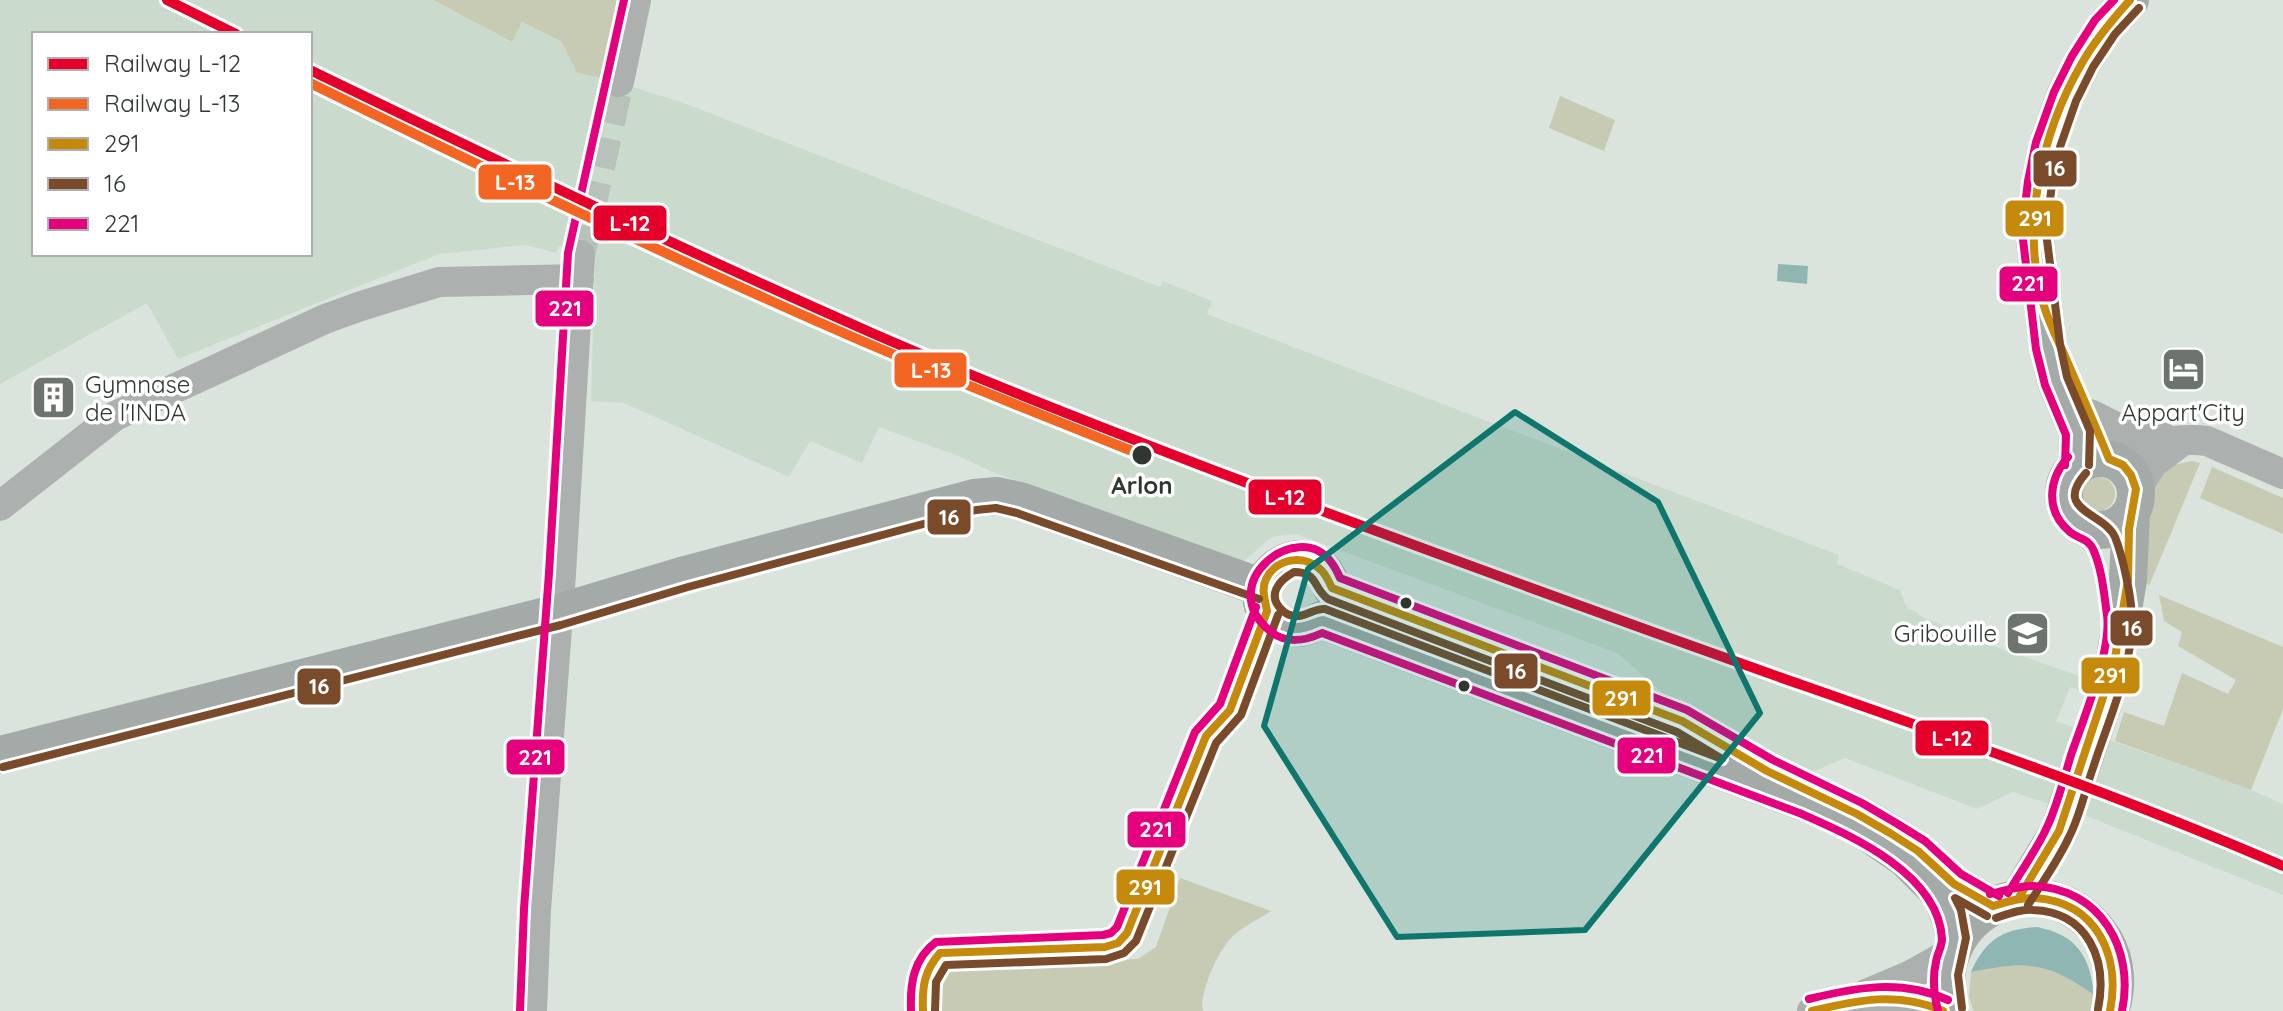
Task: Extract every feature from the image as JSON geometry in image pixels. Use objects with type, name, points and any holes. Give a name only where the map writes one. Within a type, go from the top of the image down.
[{"type":"main road","points":[[2006,902],[2059,831],[2114,664],[2128,580],[2133,501],[2131,475],[2123,465],[2099,461],[2079,449],[2078,433],[2056,381],[2048,346],[2034,232],[2048,144],[2065,96],[2105,27],[2130,0]]},
{"type":"main road","points":[[2043,303],[2090,414],[2099,461]]},
{"type":"main road","points":[[2099,461],[2069,474],[2063,500],[2069,514],[2079,524],[2108,530],[2121,524],[2133,501]]},
{"type":"main road","points":[[0,755],[558,613],[699,571],[955,502],[997,496],[1020,501],[1265,600]]},
{"type":"main road","points":[[2092,529],[2103,540],[2107,551],[2120,620]]},
{"type":"main road","points":[[1953,948],[1952,924],[1942,895],[1905,858],[1854,823],[1321,620],[1301,629],[1291,628],[1274,619],[1265,600],[1268,575],[1275,567],[1294,559],[1314,563],[1323,570],[1332,588],[1341,592],[1682,721],[1767,771],[1890,833],[1918,851],[1954,884],[2006,902]]},
{"type":"main road","points":[[2059,831],[2061,863],[2067,888],[2078,912]]},
{"type":"main road","points":[[1950,1011],[1945,973],[1953,948],[1965,928],[1978,915],[2006,902],[2039,898],[2078,912],[2096,928],[2109,948],[2115,968],[2115,997],[2110,1011]]},
{"type":"street","points":[[619,82],[636,0]]},
{"type":"street","points":[[0,506],[115,416],[325,319],[439,282],[580,267],[536,910],[532,1011]]},
{"type":"street","points":[[2090,414],[2124,431],[2182,441]]},
{"type":"street","points":[[2099,461],[2125,452],[2194,439],[2207,441],[2283,474]]},
{"type":"street","points":[[2133,501],[2143,475],[2153,463],[2182,441]]},
{"type":"street","points":[[923,1011],[922,981],[928,966],[940,953],[1105,947],[1118,943],[1127,933],[1206,736],[1230,710],[1265,600]]},
{"type":"street","points":[[1812,1011],[1846,1002],[1911,975],[1953,948]]},
{"type":"street","points":[[1846,1002],[1890,997],[1914,999],[1943,1011]]},
{"type":"highlighted area","points":[[1515,412],[1658,502],[1760,713],[1585,930],[1397,937],[1264,726],[1308,569]]},
{"type":"shaded area","points":[[0,0],[433,0],[511,42],[522,22],[561,41],[577,73],[681,102],[1160,287],[1163,281],[1212,301],[1207,314],[1839,555],[1837,564],[1900,590],[1907,608],[1918,615],[1993,646],[2085,678],[2083,691],[2070,687],[2056,721],[2283,804],[2283,895],[2089,817],[2013,792],[1977,809],[1845,758],[1805,775],[1664,694],[1617,653],[1296,534],[1268,540],[1243,562],[990,471],[879,427],[862,463],[810,441],[789,477],[624,403],[591,401],[595,254],[559,246],[556,253],[525,245],[439,254],[178,359],[147,303],[0,384]]},
{"type":"shaded area","points":[[433,0],[616,0],[622,15],[607,79],[577,73],[561,41],[522,22],[512,42]]},
{"type":"shaded area","points":[[1560,96],[1615,120],[1604,151],[1549,128]]},
{"type":"shaded area","points":[[2192,461],[2200,463],[2149,586],[2146,582],[2146,520],[2153,486],[2174,465]]},
{"type":"shaded area","points":[[2212,467],[2283,498],[2283,534],[2200,498]]},
{"type":"shaded area","points":[[2098,477],[2110,482],[2115,494],[2110,506],[2098,511],[2086,506],[2081,494],[2086,482]]},
{"type":"shaded area","points":[[2159,595],[2283,647],[2283,709],[2251,790],[2115,741],[2124,712],[2164,726],[2182,673],[2228,694],[2236,680],[2178,646],[2182,632],[2164,621]]},
{"type":"shaded area","points":[[1180,878],[1271,911],[1237,932],[1222,950],[1207,983],[1203,1011],[937,1011],[936,978],[949,966],[1138,959],[1156,947]]},
{"type":"shaded area","points":[[2037,965],[2069,977],[2094,995],[2090,1011],[1973,1011],[1969,996],[1971,972],[2000,966]]},
{"type":"water","points":[[1778,264],[1808,266],[1807,284],[1777,281]]},
{"type":"water","points":[[2037,927],[2062,936],[2079,949],[2089,969],[2094,995],[2063,976],[2036,967],[2007,966],[1971,972],[1982,952],[1996,939],[2013,931]]},
{"type":"tunnel","points":[[580,255],[619,82]]},
{"type":"rail line","name":"L-12","points":[[167,0],[232,32]]},
{"type":"rail line","name":"L-12","points":[[312,71],[731,270],[1013,392],[1449,558],[2034,768],[2283,866]]},
{"type":"rail line","name":"L-13","points":[[312,84],[581,214],[786,308],[1142,455]]},
{"type":"transit line","name":"221","points":[[520,1011],[524,909],[549,573],[568,253],[624,0]]},
{"type":"transit line","name":"221","points":[[2065,465],[2066,435],[2045,385],[2036,349],[2022,231],[2036,142],[2054,92],[2095,20],[2114,0]]},
{"type":"transit line","name":"291","points":[[2018,899],[2059,831],[2114,664],[2128,580],[2129,529],[2136,489],[2123,465],[2109,459],[2052,328],[2037,276],[2034,245],[2039,182],[2055,120],[2087,55],[2130,0]]},
{"type":"transit line","name":"16","points":[[2089,465],[2090,431],[2067,377],[2046,232],[2060,147],[2076,101],[2093,67],[2115,34],[2139,8]]},
{"type":"transit line","name":"221","points":[[2008,893],[2052,817],[2105,647],[2107,615],[2096,557],[2088,543],[2062,524],[2053,505],[2056,475],[2068,457]]},
{"type":"transit line","name":"16","points":[[2028,905],[2060,855],[2076,820],[2118,695],[2131,639],[2129,590],[2115,537],[2077,503],[2075,496],[2077,486],[2086,473]]},
{"type":"transit line","name":"16","points":[[3,767],[561,625],[688,587],[976,510],[996,508],[1017,513],[1259,599]]},
{"type":"transit line","name":"221","points":[[1938,1011],[1934,975],[1942,939],[1937,916],[1926,895],[1890,860],[1802,814],[1322,633],[1302,639],[1282,638],[1270,631],[1255,613],[1251,594],[1255,577],[1266,562],[1282,552],[1299,547],[1316,550],[1331,562],[1340,578],[1687,710],[1773,760],[1896,823],[1925,841],[1961,874],[1999,896]]},
{"type":"transit line","name":"291","points":[[1267,611],[1264,587],[1271,572],[1284,562],[1308,562],[1322,571],[1332,588],[1682,721],[1767,771],[1890,833],[1918,851],[1954,884],[1993,906]]},
{"type":"transit line","name":"16","points":[[1294,572],[1311,578],[1328,599],[1677,732],[1722,759],[1325,609],[1299,616],[1288,615],[1278,605],[1275,594],[1279,584],[1294,572]]},
{"type":"transit line","name":"221","points":[[911,1011],[914,973],[922,956],[936,942],[1103,935],[1117,927],[1195,732],[1220,704],[1256,607]]},
{"type":"transit line","name":"291","points":[[923,1011],[925,980],[930,966],[940,953],[1105,947],[1118,943],[1127,933],[1206,736],[1230,710],[1267,611]]},
{"type":"transit line","name":"16","points":[[935,1011],[936,982],[946,965],[1106,959],[1124,953],[1136,941],[1216,743],[1241,715],[1278,615]]},
{"type":"transit line","name":"221","points":[[1990,894],[2027,886],[2057,889],[2094,910],[2108,926],[2123,966],[2125,988],[2122,1011]]},
{"type":"transit line","name":"16","points":[[1962,1008],[1958,975],[1966,938],[1961,910],[1955,898],[1987,916]]},
{"type":"transit line","name":"291","points":[[1993,906],[2036,898],[2057,902],[2089,921],[2108,952],[2112,971],[2110,1011]]},
{"type":"transit line","name":"16","points":[[1996,918],[2033,910],[2068,919],[2080,929],[2090,942],[2100,973],[2098,1009]]},
{"type":"transit line","name":"221","points":[[1809,999],[1844,991],[1896,987],[1931,993],[1948,1000]]},
{"type":"transit line","name":"291","points":[[1812,1011],[1878,999],[1910,1001],[1943,1011]]},
{"type":"place","name":"Appart'City","points":[[2183,370]]},
{"type":"place","name":"Gymnase de l'INDA","points":[[54,398]]},
{"type":"place","name":"Arlon","points":[[1142,455]]},
{"type":"place","name":"Gribouille","points":[[2028,633]]}]
